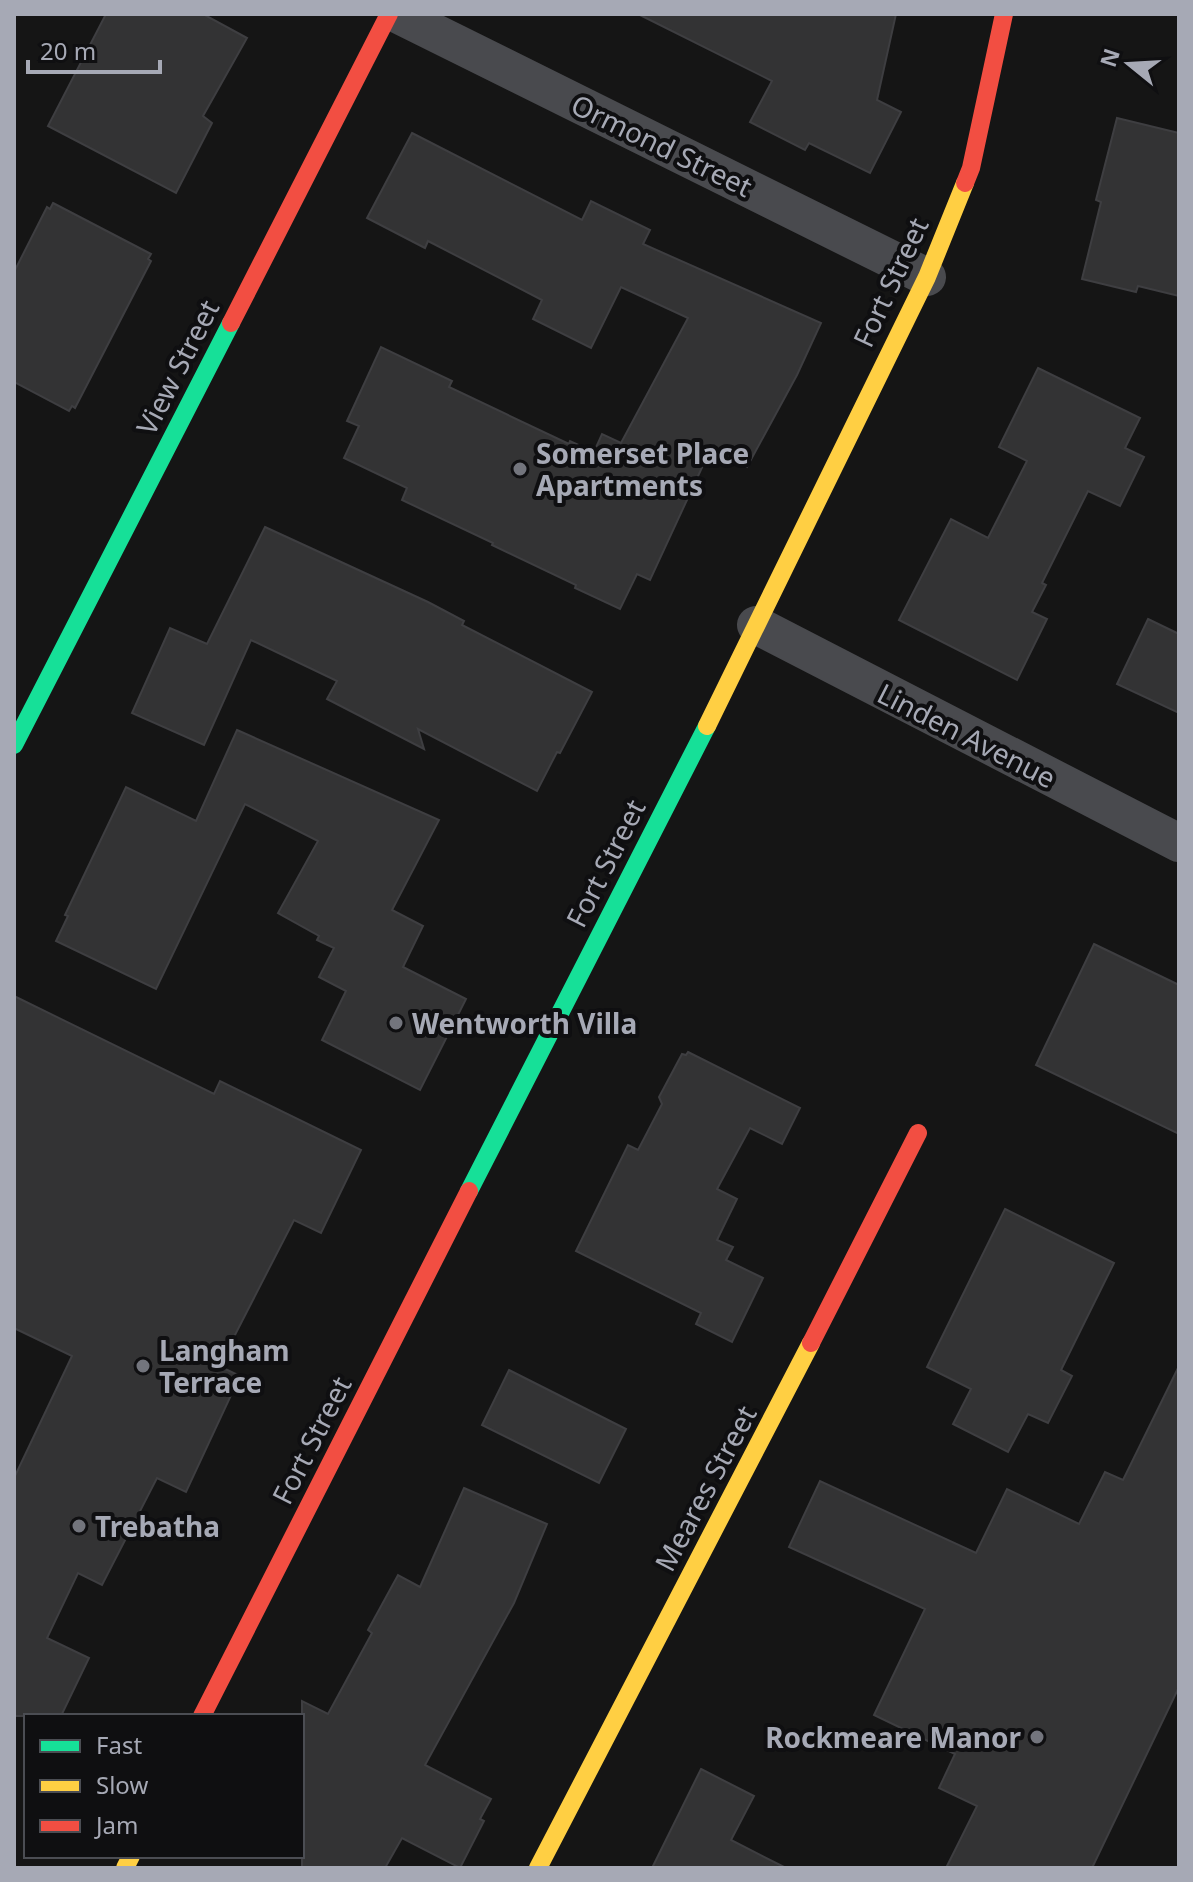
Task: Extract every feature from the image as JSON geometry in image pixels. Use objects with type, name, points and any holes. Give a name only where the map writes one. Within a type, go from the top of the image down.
[{"type":"main road","name":"View Street","points":[[14,745],[389,14]]},
{"type":"main road","name":"Fort Street","points":[[203,1714],[756,625],[927,277],[971,168],[1004,14]]},
{"type":"main road","name":"Meares Street","points":[[538,1868],[918,1133]]},
{"type":"street","name":"Ormond Street","points":[[397,14],[927,277]]},
{"type":"street","name":"Linden Avenue","points":[[756,625],[1179,843]]},
{"type":"building","points":[[106,14],[203,14],[247,38],[203,116],[212,123],[176,193],[48,126]]},
{"type":"building","points":[[638,14],[896,14],[877,100],[901,112],[870,173],[809,143],[805,150],[750,122],[772,81]]},
{"type":"building","points":[[1117,118],[1179,133],[1179,296],[1138,286],[1136,292],[1082,279],[1101,202],[1096,200]]},
{"type":"building","points":[[412,133],[582,220],[591,201],[650,230],[643,244],[821,323],[797,375],[747,467],[711,448],[650,580],[637,574],[620,609],[402,500],[407,488],[344,458],[359,426],[347,421],[381,347],[452,381],[449,387],[569,444],[570,441],[594,452],[602,434],[621,443],[688,318],[621,287],[591,348],[533,319],[542,300],[428,241],[425,248],[367,218]]},
{"type":"building","points":[[53,203],[151,254],[148,259],[151,261],[75,408],[72,406],[69,411],[14,382],[14,272],[47,207],[50,209]]},
{"type":"building","points":[[1038,368],[1140,418],[1125,448],[1144,457],[1120,506],[1088,491],[1042,583],[1046,585],[1032,612],[1047,619],[1017,680],[899,620],[951,519],[988,538],[1027,461],[999,447]]},
{"type":"building","points":[[265,527],[428,602],[464,621],[462,625],[592,692],[537,791],[418,729],[424,749],[327,699],[337,681],[251,640],[204,745],[132,713],[170,628],[207,644]]},
{"type":"building","points":[[1148,619],[1179,634],[1179,713],[1117,684]]},
{"type":"building","points":[[237,730],[439,820],[392,910],[423,926],[403,967],[466,999],[420,1090],[322,1040],[346,991],[319,977],[334,948],[278,913],[318,841],[245,804],[156,989],[56,941],[68,916],[65,915],[126,787],[196,821]]},
{"type":"building","points":[[1094,944],[1179,985],[1179,1134],[1036,1065]]},
{"type":"building","points":[[14,996],[214,1094],[220,1081],[361,1150],[321,1233],[294,1220],[219,1366],[240,1376],[186,1492],[157,1478],[102,1585],[78,1573],[47,1638],[89,1658],[62,1714],[14,1716],[14,1478],[72,1356],[14,1328]]},
{"type":"building","points":[[688,1052],[800,1108],[782,1144],[750,1128],[717,1189],[737,1199],[717,1240],[733,1247],[726,1260],[763,1278],[732,1342],[696,1324],[701,1313],[576,1251],[628,1145],[638,1150],[662,1104],[659,1097],[682,1054]]},
{"type":"building","points":[[1005,1209],[1114,1263],[1061,1370],[1072,1376],[1048,1423],[1028,1414],[1008,1452],[953,1424],[971,1389],[927,1367]]},
{"type":"building","points":[[1179,1366],[1179,1687],[1092,1868],[946,1868],[977,1806],[939,1788],[955,1754],[874,1715],[925,1609],[789,1547],[820,1481],[976,1553],[1007,1489],[1079,1524],[1105,1472],[1123,1480]]},
{"type":"building","points":[[509,1370],[626,1429],[599,1483],[482,1425]]},
{"type":"building","points":[[464,1488],[547,1524],[514,1603],[425,1765],[491,1799],[480,1819],[484,1821],[460,1868],[402,1838],[385,1868],[302,1868],[302,1701],[328,1714],[372,1633],[368,1630],[398,1575],[420,1587]]},
{"type":"building","points":[[701,1769],[754,1796],[731,1840],[786,1868],[652,1868]]},
{"type":"traffic: fast","points":[[14,745],[231,323]]},
{"type":"traffic: fast","points":[[469,1191],[707,726]]},
{"type":"traffic: slow","points":[[707,726],[927,277],[965,183]]},
{"type":"traffic: slow","points":[[538,1868],[811,1343]]},
{"type":"traffic: slow","points":[[125,1868],[130,1858]]},
{"type":"traffic: jam","points":[[231,323],[389,14]]},
{"type":"traffic: jam","points":[[965,183],[971,168],[1004,14]]},
{"type":"traffic: jam","points":[[811,1343],[918,1133]]},
{"type":"traffic: jam","points":[[203,1714],[469,1191]]},
{"type":"place","name":"Somerset Place Apartments","points":[[520,469]]},
{"type":"place","name":"Wentworth Villa","points":[[396,1023]]},
{"type":"place","name":"Langham Terrace","points":[[143,1366]]},
{"type":"place","name":"Trebatha","points":[[79,1526]]},
{"type":"place","name":"Rockmeare Manor","points":[[1037,1737]]}]
